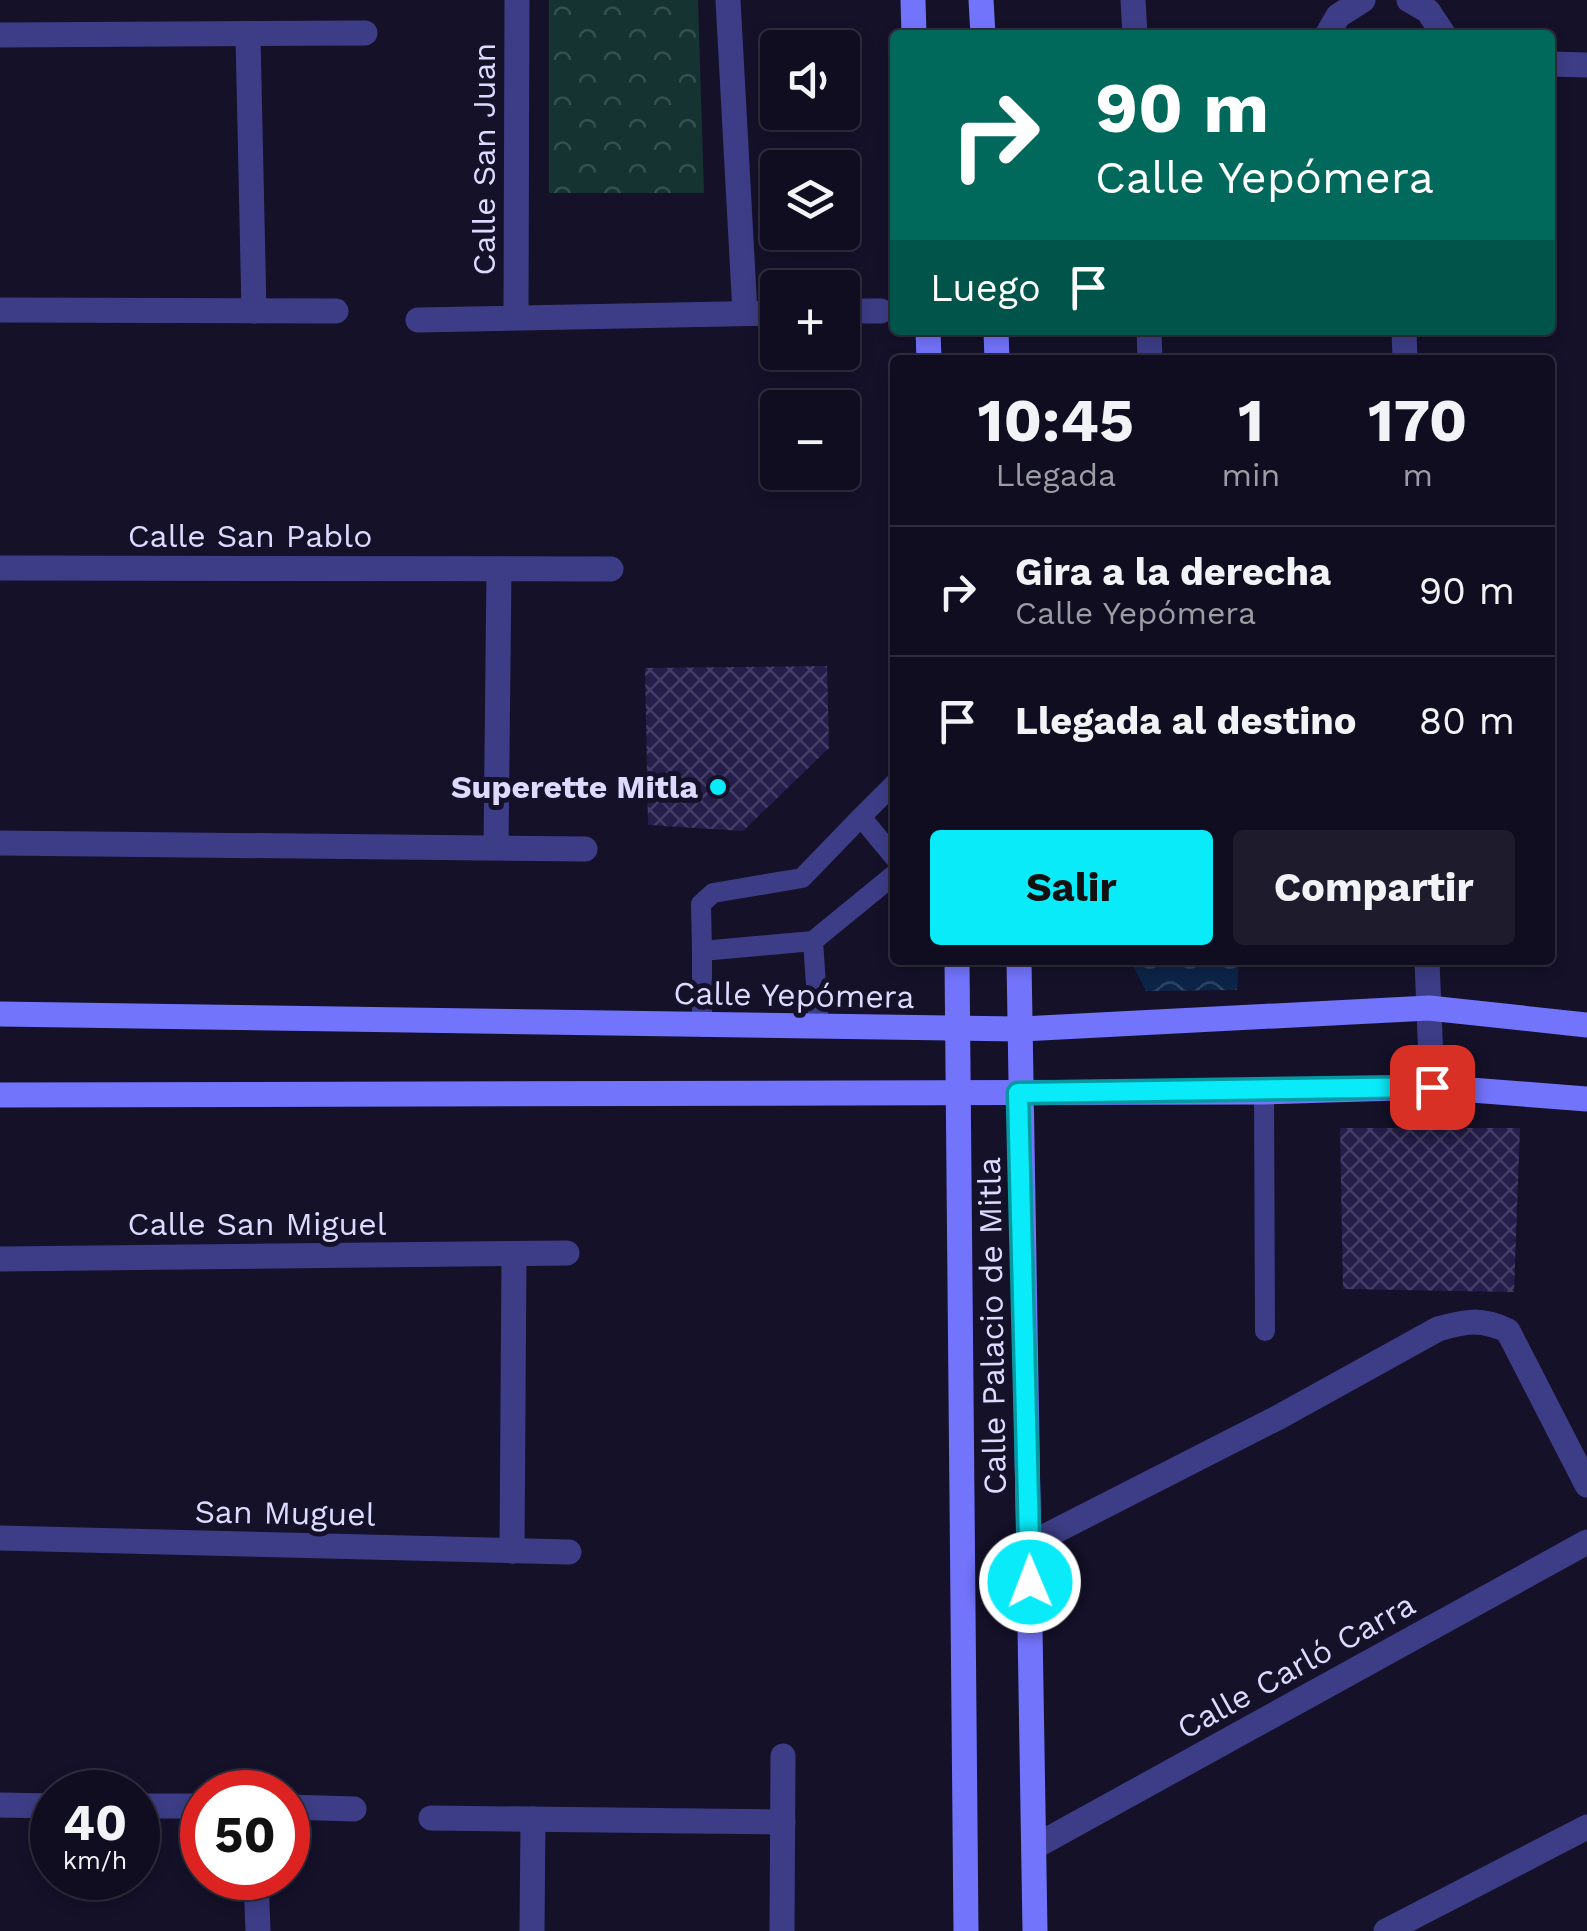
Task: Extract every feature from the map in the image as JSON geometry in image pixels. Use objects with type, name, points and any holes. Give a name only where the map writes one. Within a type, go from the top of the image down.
[{"type":"main road","points":[[913,0],[914,30]]},
{"type":"main road","points":[[981,0],[983,30]]},
{"type":"main road","name":"Calle Palacio de Mitla","points":[[957,965],[966,1931]]},
{"type":"main road","name":"Calle Palacio de Mitla","points":[[1019,965],[1022,1029],[1018,1093],[1036,1931]]},
{"type":"main road","name":"Calle Yepómera","points":[[0,1014],[1022,1029],[1429,1008],[1587,1025]]},
{"type":"main road","points":[[0,1095],[960,1094],[1432,1087],[1587,1099]]},
{"type":"street","name":"Calle San Juan","points":[[516,318],[517,0]]},
{"type":"street","points":[[728,0],[745,313]]},
{"type":"street","points":[[1133,0],[1135,30]]},
{"type":"street","points":[[1331,30],[1338,16],[1363,0]]},
{"type":"street","points":[[1409,0],[1428,12],[1441,30]]},
{"type":"street","points":[[0,35],[248,36],[366,32]]},
{"type":"street","points":[[248,36],[254,311]]},
{"type":"street","points":[[1555,64],[1587,65]]},
{"type":"street","points":[[0,310],[336,311]]},
{"type":"street","points":[[860,312],[882,311]]},
{"type":"street","name":"Calle San Juan","points":[[418,320],[760,313]]},
{"type":"street","name":"Calle San Pablo","points":[[0,568],[611,569]]},
{"type":"street","points":[[496,848],[499,568]]},
{"type":"street","points":[[0,844],[585,849]]},
{"type":"street","points":[[1427,965],[1432,1087]]},
{"type":"street","name":"Calle San Miguel","points":[[0,1259],[567,1254]]},
{"type":"street","points":[[512,1551],[514,1255]]},
{"type":"street","points":[[1030,1544],[1279,1417],[1438,1328],[1465,1321],[1487,1320],[1508,1331],[1587,1485]]},
{"type":"street","name":"San Muguel","points":[[0,1538],[569,1552]]},
{"type":"street","name":"Calle Carló Carra","points":[[1036,1846],[1587,1542]]},
{"type":"street","points":[[782,1931],[783,1756]]},
{"type":"street","points":[[0,1806],[30,1806]]},
{"type":"street","points":[[310,1808],[354,1809]]},
{"type":"street","points":[[431,1818],[782,1822]]},
{"type":"street","points":[[532,1931],[533,1819]]},
{"type":"street","points":[[1386,1931],[1587,1827]]},
{"type":"street","points":[[257,1900],[258,1931]]},
{"type":"lane","points":[[702,1027],[701,904],[706,897],[802,878],[890,787]]},
{"type":"lane","points":[[861,817],[890,852]]},
{"type":"lane","points":[[702,951],[813,941],[890,878]]},
{"type":"lane","points":[[813,941],[818,1028]]},
{"type":"lane","points":[[1264,1092],[1265,1331]]},
{"type":"green space","points":[[549,0],[698,0],[704,193],[549,193]]},
{"type":"water","points":[[1133,965],[1239,965],[1237,990],[1146,991]]},
{"type":"building","name":"Superette Mitla","points":[[827,666],[829,748],[743,831],[648,825],[645,668]]},
{"type":"building","points":[[1340,1128],[1520,1128],[1514,1292],[1343,1289]]},
{"type":"place","name":"Superette Mitla","points":[[718,787]]},
{"type":"route","points":[[1030,1582],[1018,1093],[1432,1087]]}]
